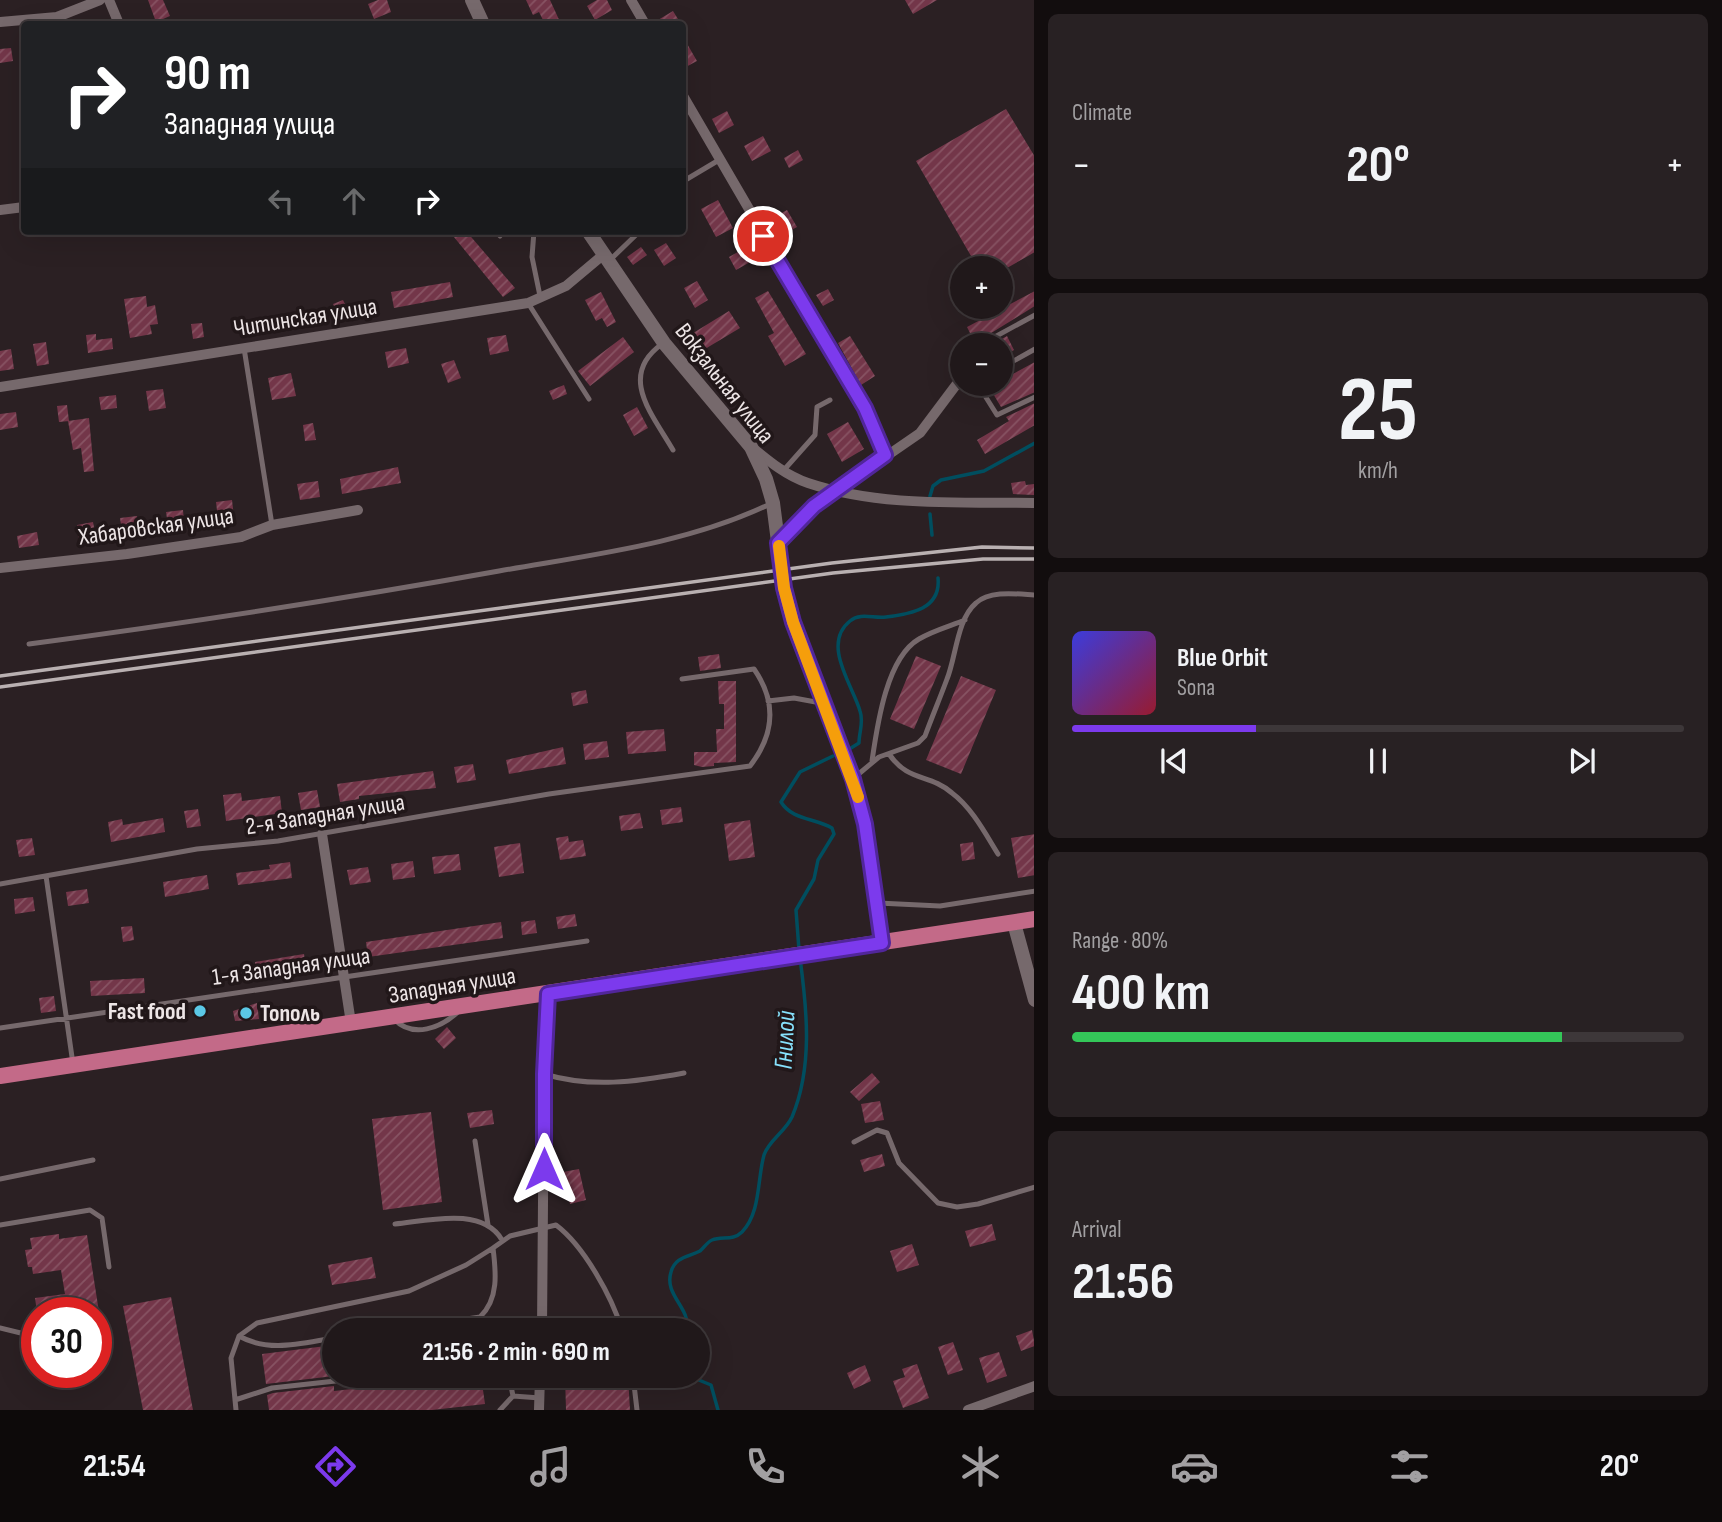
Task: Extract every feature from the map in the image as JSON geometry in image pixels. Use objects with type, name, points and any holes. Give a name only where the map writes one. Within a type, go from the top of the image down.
[{"type":"main road","points":[[472,0],[482,21]]},
{"type":"main road","name":"Вокзальная улица","points":[[590,235],[664,343],[751,447],[773,503],[784,588],[793,622],[853,779],[865,824],[882,943]]},
{"type":"main road","name":"Западная улица","points":[[0,1076],[1034,919]]},
{"type":"main road","points":[[1014,923],[1034,1000]]},
{"type":"street","points":[[0,22],[57,17],[100,0]]},
{"type":"street","points":[[109,0],[118,21]]},
{"type":"street","points":[[631,0],[643,21]]},
{"type":"street","points":[[686,101],[865,408],[885,455]]},
{"type":"street","points":[[0,210],[21,207]]},
{"type":"street","name":"Читинская улица","points":[[0,387],[528,303],[566,286],[605,259]]},
{"type":"street","points":[[778,543],[814,506],[920,433],[950,393]]},
{"type":"street","points":[[751,447],[783,471],[807,483],[837,490],[923,502],[1034,503]]},
{"type":"street","name":"Хабаровская улица","points":[[0,568],[127,554],[241,537],[272,525],[358,510]]},
{"type":"street","points":[[322,834],[351,1023]]},
{"type":"street","points":[[542,1318],[544,1074],[548,994]]},
{"type":"street","points":[[968,1410],[1034,1386]]},
{"type":"street","points":[[539,1410],[540,1388]]},
{"type":"lane","points":[[686,180],[719,160]]},
{"type":"lane","points":[[534,235],[532,257],[541,299]]},
{"type":"lane","points":[[605,259],[635,235]]},
{"type":"lane","points":[[528,303],[589,399]]},
{"type":"lane","points":[[1001,333],[1034,314]]},
{"type":"lane","points":[[664,343],[643,361],[640,376],[642,396],[673,450]]},
{"type":"lane","points":[[244,348],[272,525]]},
{"type":"lane","points":[[1013,361],[1034,349]]},
{"type":"lane","points":[[985,396],[997,415],[1004,414],[1034,397]]},
{"type":"lane","points":[[783,471],[815,435],[817,407],[830,400]]},
{"type":"lane","points":[[29,644],[405,588],[583,556],[737,520],[773,503]]},
{"type":"lane","points":[[853,779],[872,761],[918,743],[925,736],[948,677],[965,620],[974,604],[984,597],[1007,593],[1034,595]]},
{"type":"lane","points":[[872,761],[879,715],[899,659],[917,640],[965,620]]},
{"type":"lane","points":[[682,679],[754,669],[768,701],[794,698],[822,703]]},
{"type":"lane","name":"2-я Западная улица","points":[[0,884],[197,849],[322,834],[750,765],[766,744],[770,727],[768,701]]},
{"type":"lane","points":[[889,754],[900,770],[953,793],[979,823],[998,854]]},
{"type":"lane","points":[[46,876],[74,1065]]},
{"type":"lane","points":[[876,903],[940,906],[1034,891]]},
{"type":"lane","name":"1-я Западная улица","points":[[0,1028],[587,941]]},
{"type":"lane","points":[[544,1074],[569,1082],[630,1083],[684,1073]]},
{"type":"lane","points":[[853,1142],[883,1130],[908,1175],[938,1203],[957,1208],[1034,1187]]},
{"type":"lane","points":[[475,1142],[488,1225],[502,1240]]},
{"type":"lane","points":[[0,1179],[93,1160]]},
{"type":"lane","points":[[0,1225],[90,1210],[102,1218],[109,1267]]},
{"type":"lane","points":[[395,1224],[449,1218],[488,1225]]},
{"type":"lane","points":[[236,1410],[231,1358],[239,1336],[257,1323],[409,1291],[466,1265],[502,1240],[544,1226],[556,1224],[561,1229],[594,1271],[614,1303],[618,1318]]},
{"type":"lane","points":[[473,1318],[480,1317],[488,1308],[494,1290],[494,1248]]},
{"type":"lane","points":[[0,1328],[21,1333]]},
{"type":"lane","points":[[239,1336],[253,1344],[274,1347],[322,1340]]},
{"type":"lane","points":[[235,1400],[272,1388],[322,1383]]},
{"type":"lane","points":[[511,1388],[513,1396]]},
{"type":"lane","points":[[634,1388],[637,1410]]},
{"type":"lane","points":[[513,1396],[540,1398]]},
{"type":"lane","points":[[500,1410],[513,1396]]},
{"type":"building","points":[[148,0],[163,0],[170,16],[156,21]]},
{"type":"building","points":[[387,0],[391,12],[374,19],[368,4]]},
{"type":"building","points":[[526,0],[550,0],[560,21],[544,21],[539,12],[533,15]]},
{"type":"building","points":[[597,0],[607,0],[612,10],[595,20],[587,6]]},
{"type":"building","points":[[905,0],[937,0],[913,14]]},
{"type":"building","points":[[673,11],[679,21],[656,21]]},
{"type":"building","points":[[686,42],[697,61],[686,67]]},
{"type":"building","points":[[11,48],[13,61],[0,63],[0,49]]},
{"type":"building","points":[[1006,109],[1034,155],[1034,253],[1013,265],[1013,256],[971,256],[916,161]]},
{"type":"building","points":[[727,111],[734,125],[719,133],[712,119]]},
{"type":"building","points":[[763,136],[771,151],[752,161],[744,146]]},
{"type":"building","points":[[798,150],[803,160],[789,168],[784,158]]},
{"type":"building","points":[[718,200],[733,228],[716,237],[701,209]]},
{"type":"building","points":[[787,210],[797,227],[784,234],[774,217]]},
{"type":"building","points":[[452,235],[469,235],[515,288],[503,297]]},
{"type":"building","points":[[666,243],[676,258],[664,266],[654,250]]},
{"type":"building","points":[[641,247],[647,255],[633,265],[627,257]]},
{"type":"building","points":[[745,248],[752,261],[736,270],[729,257]]},
{"type":"building","points":[[697,281],[708,300],[695,308],[684,288]]},
{"type":"building","points":[[450,282],[453,297],[394,308],[391,292]]},
{"type":"building","points":[[828,289],[834,300],[823,306],[816,295]]},
{"type":"building","points":[[768,291],[806,354],[785,366],[768,336],[774,333],[755,298]]},
{"type":"building","points":[[601,292],[616,322],[607,327],[602,318],[596,321],[585,300]]},
{"type":"building","points":[[1034,292],[1034,307],[991,333],[970,333],[967,327],[982,319],[1013,319],[1013,303]]},
{"type":"building","points":[[146,296],[147,307],[155,305],[158,324],[150,325],[152,334],[130,338],[124,299]]},
{"type":"building","points":[[343,300],[350,314],[340,319],[333,304]]},
{"type":"building","points":[[729,311],[740,328],[695,355],[685,338]]},
{"type":"building","points":[[202,323],[204,337],[193,339],[191,324]]},
{"type":"building","points":[[96,334],[96,340],[112,338],[113,349],[88,353],[86,335]]},
{"type":"building","points":[[506,335],[509,351],[490,355],[487,338]]},
{"type":"building","points":[[850,336],[875,376],[861,385],[838,343]]},
{"type":"building","points":[[623,337],[634,352],[590,386],[578,371]]},
{"type":"building","points":[[46,342],[49,364],[37,366],[33,344]]},
{"type":"building","points":[[406,348],[409,363],[388,368],[385,352]]},
{"type":"building","points":[[11,349],[14,369],[0,371],[0,351]]},
{"type":"building","points":[[454,360],[461,378],[448,383],[441,364]]},
{"type":"building","points":[[1034,363],[1034,392],[1001,407],[994,396],[1013,396],[1013,374]]},
{"type":"building","points":[[291,373],[296,396],[272,400],[268,378]]},
{"type":"building","points":[[564,385],[567,394],[553,400],[549,391]]},
{"type":"building","points":[[163,389],[166,408],[149,411],[146,391]]},
{"type":"building","points":[[116,395],[117,408],[101,410],[99,397]]},
{"type":"building","points":[[1034,403],[1034,426],[985,454],[977,440],[1009,421],[1006,417]]},
{"type":"building","points":[[67,405],[69,421],[59,422],[57,406]]},
{"type":"building","points":[[637,407],[648,428],[634,436],[623,415]]},
{"type":"building","points":[[16,412],[18,427],[0,430],[0,414]]},
{"type":"building","points":[[89,418],[94,471],[84,472],[81,448],[73,450],[68,421]]},
{"type":"building","points":[[848,422],[864,449],[842,462],[827,434]]},
{"type":"building","points":[[313,423],[316,440],[305,441],[303,425]]},
{"type":"building","points":[[398,467],[401,483],[342,494],[340,479]]},
{"type":"building","points":[[318,481],[320,497],[300,500],[297,484]]},
{"type":"building","points":[[1025,481],[1026,485],[1034,484],[1034,495],[1013,494],[1011,483]]},
{"type":"building","points":[[232,500],[234,517],[218,519],[216,502]]},
{"type":"building","points":[[183,510],[184,522],[168,525],[166,512]]},
{"type":"building","points":[[137,516],[139,529],[122,532],[120,518]]},
{"type":"building","points":[[93,522],[96,538],[79,540],[77,525]]},
{"type":"building","points":[[37,532],[39,545],[19,548],[17,536]]},
{"type":"building","points":[[719,654],[721,668],[700,671],[698,657]]},
{"type":"building","points":[[916,656],[941,666],[914,729],[890,719]]},
{"type":"building","points":[[961,676],[996,690],[961,774],[926,760]]},
{"type":"building","points":[[718,681],[736,681],[736,762],[714,763],[714,766],[702,767],[694,765],[694,752],[717,752],[716,729],[724,729],[724,704],[719,704]]},
{"type":"building","points":[[586,690],[588,703],[573,706],[571,693]]},
{"type":"building","points":[[664,729],[666,751],[628,754],[626,732]]},
{"type":"building","points":[[607,741],[609,757],[585,760],[583,744]]},
{"type":"building","points":[[563,747],[566,764],[509,774],[506,760]]},
{"type":"building","points":[[473,764],[476,780],[457,783],[454,767]]},
{"type":"building","points":[[433,771],[436,788],[359,796],[359,799],[340,802],[337,784]]},
{"type":"building","points":[[317,790],[320,807],[301,810],[298,793]]},
{"type":"building","points":[[241,793],[242,801],[280,796],[282,813],[226,821],[223,795]]},
{"type":"building","points":[[681,807],[683,822],[662,825],[660,810]]},
{"type":"building","points":[[198,809],[201,826],[187,828],[184,811]]},
{"type":"building","points":[[640,813],[643,828],[621,831],[619,816]]},
{"type":"building","points":[[163,818],[165,832],[111,842],[108,822],[122,819],[123,825]]},
{"type":"building","points":[[750,820],[755,857],[729,861],[724,824]]},
{"type":"building","points":[[1034,834],[1034,875],[1018,878],[1011,838]]},
{"type":"building","points":[[568,836],[569,842],[583,840],[586,856],[560,860],[556,838]]},
{"type":"building","points":[[32,838],[35,855],[19,857],[16,840]]},
{"type":"building","points":[[973,842],[975,859],[962,861],[960,844]]},
{"type":"building","points":[[520,843],[524,873],[499,877],[494,847]]},
{"type":"building","points":[[459,854],[461,870],[434,874],[432,857]]},
{"type":"building","points":[[413,861],[415,877],[393,880],[391,864]]},
{"type":"building","points":[[290,862],[292,878],[238,885],[236,873],[270,869],[269,865]]},
{"type":"building","points":[[368,867],[371,882],[350,885],[347,870]]},
{"type":"building","points":[[207,875],[209,889],[165,897],[163,882]]},
{"type":"building","points":[[87,889],[89,903],[68,906],[66,892]]},
{"type":"building","points":[[33,897],[35,911],[15,914],[14,899]]},
{"type":"building","points":[[575,914],[577,926],[558,929],[556,917]]},
{"type":"building","points":[[535,920],[537,933],[522,935],[521,922]]},
{"type":"building","points":[[501,922],[503,938],[368,957],[366,942]]},
{"type":"building","points":[[132,926],[134,940],[123,942],[121,927]]},
{"type":"building","points":[[304,954],[306,968],[257,976],[255,962]]},
{"type":"building","points":[[144,978],[145,993],[91,996],[90,981]]},
{"type":"building","points":[[54,996],[56,1011],[41,1013],[39,998]]},
{"type":"building","points":[[257,1003],[259,1019],[235,1021],[233,1011]]},
{"type":"building","points":[[447,1027],[456,1038],[444,1049],[435,1039]]},
{"type":"building","points":[[872,1073],[880,1082],[859,1101],[850,1092]]},
{"type":"building","points":[[880,1101],[884,1120],[865,1123],[861,1104]]},
{"type":"building","points":[[492,1110],[494,1124],[470,1128],[467,1113]]},
{"type":"building","points":[[431,1112],[442,1202],[383,1210],[372,1119]]},
{"type":"building","points":[[882,1154],[885,1166],[864,1172],[860,1160]]},
{"type":"building","points":[[579,1169],[586,1200],[570,1204],[563,1172]]},
{"type":"building","points":[[992,1224],[996,1240],[970,1247],[965,1231]]},
{"type":"building","points":[[59,1234],[59,1239],[87,1235],[97,1297],[42,1297],[65,1294],[61,1270],[33,1274],[32,1267],[28,1267],[25,1250],[32,1249],[30,1238]]},
{"type":"building","points":[[912,1244],[919,1265],[897,1272],[890,1251]]},
{"type":"building","points":[[372,1257],[376,1278],[332,1285],[328,1265]]},
{"type":"building","points":[[171,1297],[193,1410],[143,1410],[123,1306]]},
{"type":"building","points":[[1032,1330],[1034,1346],[1021,1351],[1016,1336]]},
{"type":"building","points":[[953,1342],[963,1370],[948,1375],[938,1347]]},
{"type":"building","points":[[322,1346],[322,1377],[266,1384],[262,1354]]},
{"type":"building","points":[[999,1352],[1007,1376],[987,1383],[979,1358]]},
{"type":"building","points":[[917,1364],[929,1398],[903,1408],[893,1381],[905,1377],[902,1369]]},
{"type":"building","points":[[865,1365],[871,1381],[854,1389],[847,1373]]},
{"type":"building","points":[[322,1387],[334,1388],[334,1391],[361,1388],[483,1388],[485,1404],[432,1410],[269,1410],[267,1395],[273,1393]]},
{"type":"building","points":[[565,1388],[629,1388],[630,1410],[566,1410]]},
{"type":"waterway","name":"Гнилой","points":[[930,496],[933,486],[941,480],[984,471],[1034,444]]},
{"type":"waterway","name":"Гнилой","points":[[930,514],[932,535]]},
{"type":"waterway","name":"Гнилой","points":[[851,748],[859,743],[862,719],[839,653],[838,641],[842,630],[854,618],[896,616],[922,608],[935,597],[938,578]]},
{"type":"waterway","name":"Гнилой","points":[[799,950],[796,910],[814,879],[818,860],[834,834],[832,828],[797,816],[781,802],[800,772],[833,756]]},
{"type":"waterway","name":"Гнилой","points":[[686,1318],[671,1287],[673,1267],[682,1258],[700,1251],[712,1240],[739,1235],[748,1224],[755,1205],[764,1155],[789,1122],[799,1098],[806,1058],[805,998],[800,958]]},
{"type":"waterway","name":"Гнилой","points":[[710,1385],[718,1410]]},
{"type":"railway","points":[[0,676],[832,563],[982,547],[1034,548]]},
{"type":"railway","points":[[0,687],[833,573],[983,559],[1034,559]]},
{"type":"slow traffic","points":[[779,546],[784,588],[793,622],[858,797]]},
{"type":"place","name":"Fast food","points":[[200,1011]]},
{"type":"place","name":"Тополь","points":[[246,1013]]},
{"type":"route","points":[[544,1169],[544,1074],[548,994],[882,943],[865,824],[853,779],[793,622],[784,588],[778,543],[814,506],[885,455],[865,408],[763,236]]}]
